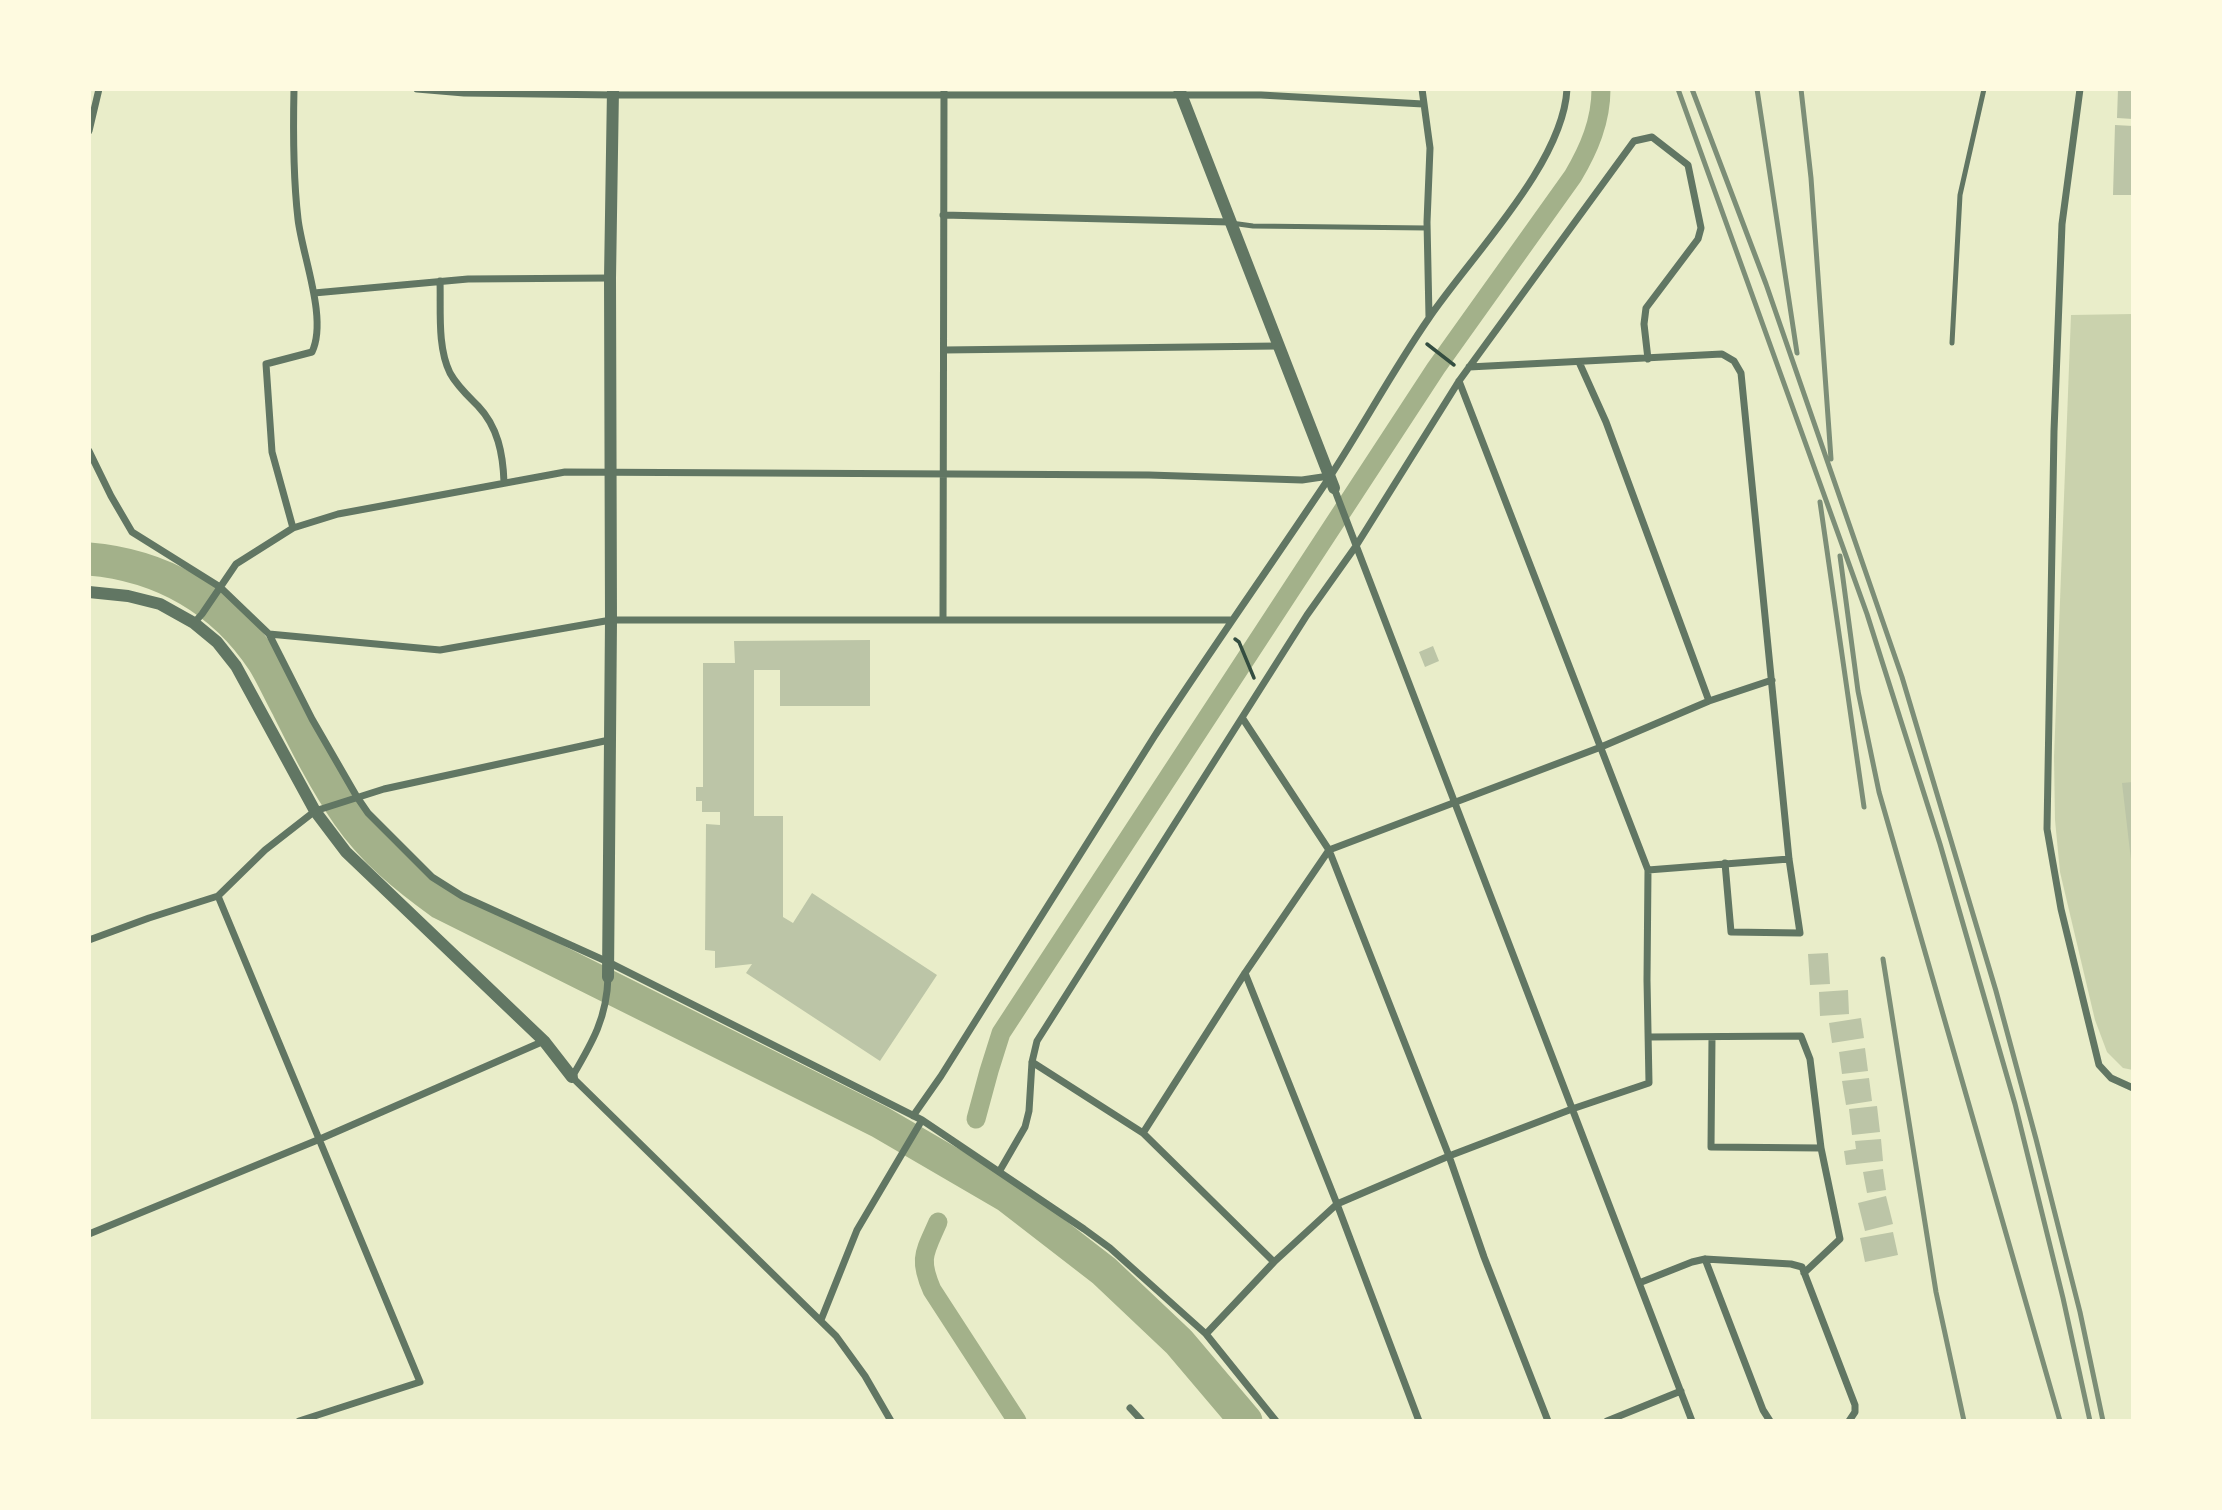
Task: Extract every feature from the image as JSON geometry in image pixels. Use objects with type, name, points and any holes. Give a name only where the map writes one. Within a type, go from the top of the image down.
[{"type":"street","points":[[89,131],[99,89]]},
{"type":"street","points":[[293,528],[272,452],[266,364],[312,352],[318,340],[314,293],[299,222],[293,165],[294,89]]},
{"type":"street","points":[[417,89],[1180,93],[1423,104]]},
{"type":"street","points":[[1422,89],[1430,148],[1427,228],[1429,317]]},
{"type":"street","points":[[913,1116],[1142,757],[1233,620],[1332,482],[1429,317],[1543,161],[1557,133],[1566,104],[1567,89]]},
{"type":"street","points":[[2080,89],[2062,224],[2054,444],[2047,829],[2061,909],[2099,1065],[2111,1078],[2133,1088]]},
{"type":"street","points":[[572,1077],[601,1025],[608,977],[613,92]]},
{"type":"street","points":[[943,619],[944,93]]},
{"type":"street","points":[[1180,93],[1351,530],[1692,1421]]},
{"type":"street","points":[[999,1172],[1025,1127],[1037,1041],[1459,381],[1634,141],[1652,137],[1688,166],[1701,228],[1698,239],[1646,308],[1644,324],[1648,359]]},
{"type":"street","points":[[943,215],[1230,222]]},
{"type":"street","points":[[314,293],[468,279],[610,278]]},
{"type":"street","points":[[440,281],[443,341],[450,372],[494,429],[500,449],[504,482]]},
{"type":"street","points":[[944,350],[1277,346]]},
{"type":"street","points":[[1469,367],[1722,354],[1734,362],[1741,373],[1789,859],[1800,933],[1731,932],[1725,863]]},
{"type":"street","points":[[1579,362],[1606,422],[1709,701]]},
{"type":"street","points":[[1206,1334],[1274,1262],[1337,1204],[1449,1156],[1649,1083],[1648,870],[1459,381]]},
{"type":"street","points":[[89,451],[132,532],[219,590],[269,634],[312,719],[357,797],[368,813],[432,877],[462,896],[608,962],[913,1116],[1110,1248],[1206,1334],[1276,1421]]},
{"type":"street","points":[[198,618],[236,564],[293,528],[338,514],[565,472],[1149,475],[1332,482]]},
{"type":"street","points":[[89,592],[128,596],[198,618],[236,666],[315,811],[346,852],[544,1041],[572,1077],[821,1321],[850,1353],[891,1421]]},
{"type":"street","points":[[269,634],[440,650],[611,620],[1233,620]]},
{"type":"street","points":[[1143,1133],[1245,973],[1329,850],[1455,800],[1601,747],[1709,701],[1772,680]]},
{"type":"street","points":[[1243,719],[1329,850],[1449,1156],[1484,1256],[1548,1421]]},
{"type":"street","points":[[89,940],[218,896],[265,850],[315,811],[422,780],[609,740]]},
{"type":"street","points":[[1648,870],[1789,859]]},
{"type":"street","points":[[218,896],[420,1382],[299,1421]]},
{"type":"street","points":[[1245,973],[1337,1204],[1419,1421]]},
{"type":"street","points":[[1649,1037],[1801,1037],[1810,1059],[1821,1148],[1840,1238],[1804,1273]]},
{"type":"street","points":[[1712,1037],[1712,1147],[1821,1148]]},
{"type":"street","points":[[89,1234],[320,1139],[544,1041]]},
{"type":"street","points":[[1032,1062],[1143,1133],[1274,1262]]},
{"type":"street","points":[[821,1321],[857,1230],[920,1123]]},
{"type":"street","points":[[1639,1283],[1705,1259],[1791,1264],[1801,1267],[1856,1405],[1849,1421]]},
{"type":"street","points":[[1705,1259],[1763,1410],[1770,1421]]},
{"type":"street","points":[[1607,1421],[1681,1391]]},
{"type":"street","points":[[1130,1408],[1142,1421]]},
{"type":"lane","points":[[1952,343],[1960,195],[1984,89]]},
{"type":"lane","points":[[1230,222],[1253,226],[1427,228]]},
{"type":"path","points":[[1430,346],[1457,368]]},
{"type":"path","points":[[1239,642],[1256,685]]},
{"type":"green space","points":[[2133,314],[2133,1070],[2123,1068],[2107,1052],[2095,1020],[2060,872],[2055,820],[2054,757],[2071,315]]},
{"type":"building","points":[[2118,89],[2133,89],[2133,119],[2117,118]]},
{"type":"building","points":[[2115,125],[2133,126],[2133,195],[2113,195]]},
{"type":"building","points":[[870,640],[870,706],[780,706],[780,670],[754,670],[754,816],[783,816],[783,917],[793,923],[812,893],[937,975],[880,1061],[746,973],[752,964],[715,968],[715,951],[705,950],[706,824],[720,825],[720,812],[702,812],[702,801],[696,801],[696,787],[703,787],[703,663],[735,663],[734,641]]},
{"type":"building","points":[[1433,646],[1439,661],[1425,667],[1419,652]]},
{"type":"building","points":[[2133,782],[2133,860],[2131,860],[2122,783]]},
{"type":"building","points":[[1828,953],[1830,984],[1810,985],[1808,954]]},
{"type":"building","points":[[1848,990],[1849,1014],[1820,1016],[1819,992]]},
{"type":"building","points":[[1861,1018],[1864,1038],[1832,1043],[1829,1023]]},
{"type":"building","points":[[1865,1048],[1868,1071],[1842,1074],[1839,1052]]},
{"type":"building","points":[[1869,1078],[1872,1101],[1846,1105],[1842,1081]]},
{"type":"building","points":[[1877,1106],[1880,1132],[1852,1135],[1849,1109]]},
{"type":"building","points":[[1881,1139],[1883,1161],[1846,1165],[1844,1151],[1856,1149],[1855,1141]]},
{"type":"building","points":[[1883,1169],[1886,1190],[1867,1193],[1863,1172]]},
{"type":"building","points":[[1886,1196],[1893,1224],[1865,1231],[1858,1203]]},
{"type":"building","points":[[1893,1232],[1898,1255],[1865,1262],[1860,1238]]},
{"type":"waterway","points":[[976,1119],[1001,1033],[1436,368],[1573,176],[1593,134],[1601,89]]},
{"type":"waterway","points":[[89,559],[141,569],[165,578],[188,589],[229,620],[247,639],[266,666],[316,763],[348,815],[379,852],[428,894],[441,903],[880,1122],[1007,1196],[1104,1271],[1179,1342],[1246,1421]]},
{"type":"waterway","points":[[938,1222],[924,1262],[932,1290],[1017,1421]]},
{"type":"railway","points":[[1678,89],[1867,614],[1940,844],[2015,1104],[2090,1421]]},
{"type":"railway","points":[[1692,89],[1766,284],[1902,677],[1996,991],[2036,1139],[2080,1312],[2103,1421]]},
{"type":"railway","points":[[1757,89],[1797,353]]},
{"type":"railway","points":[[1801,89],[1811,178],[1831,459]]},
{"type":"railway","points":[[1820,502],[1864,807]]},
{"type":"railway","points":[[1840,556],[1858,691],[1879,792],[2060,1421]]},
{"type":"railway","points":[[1883,959],[1936,1292],[1964,1421]]}]
